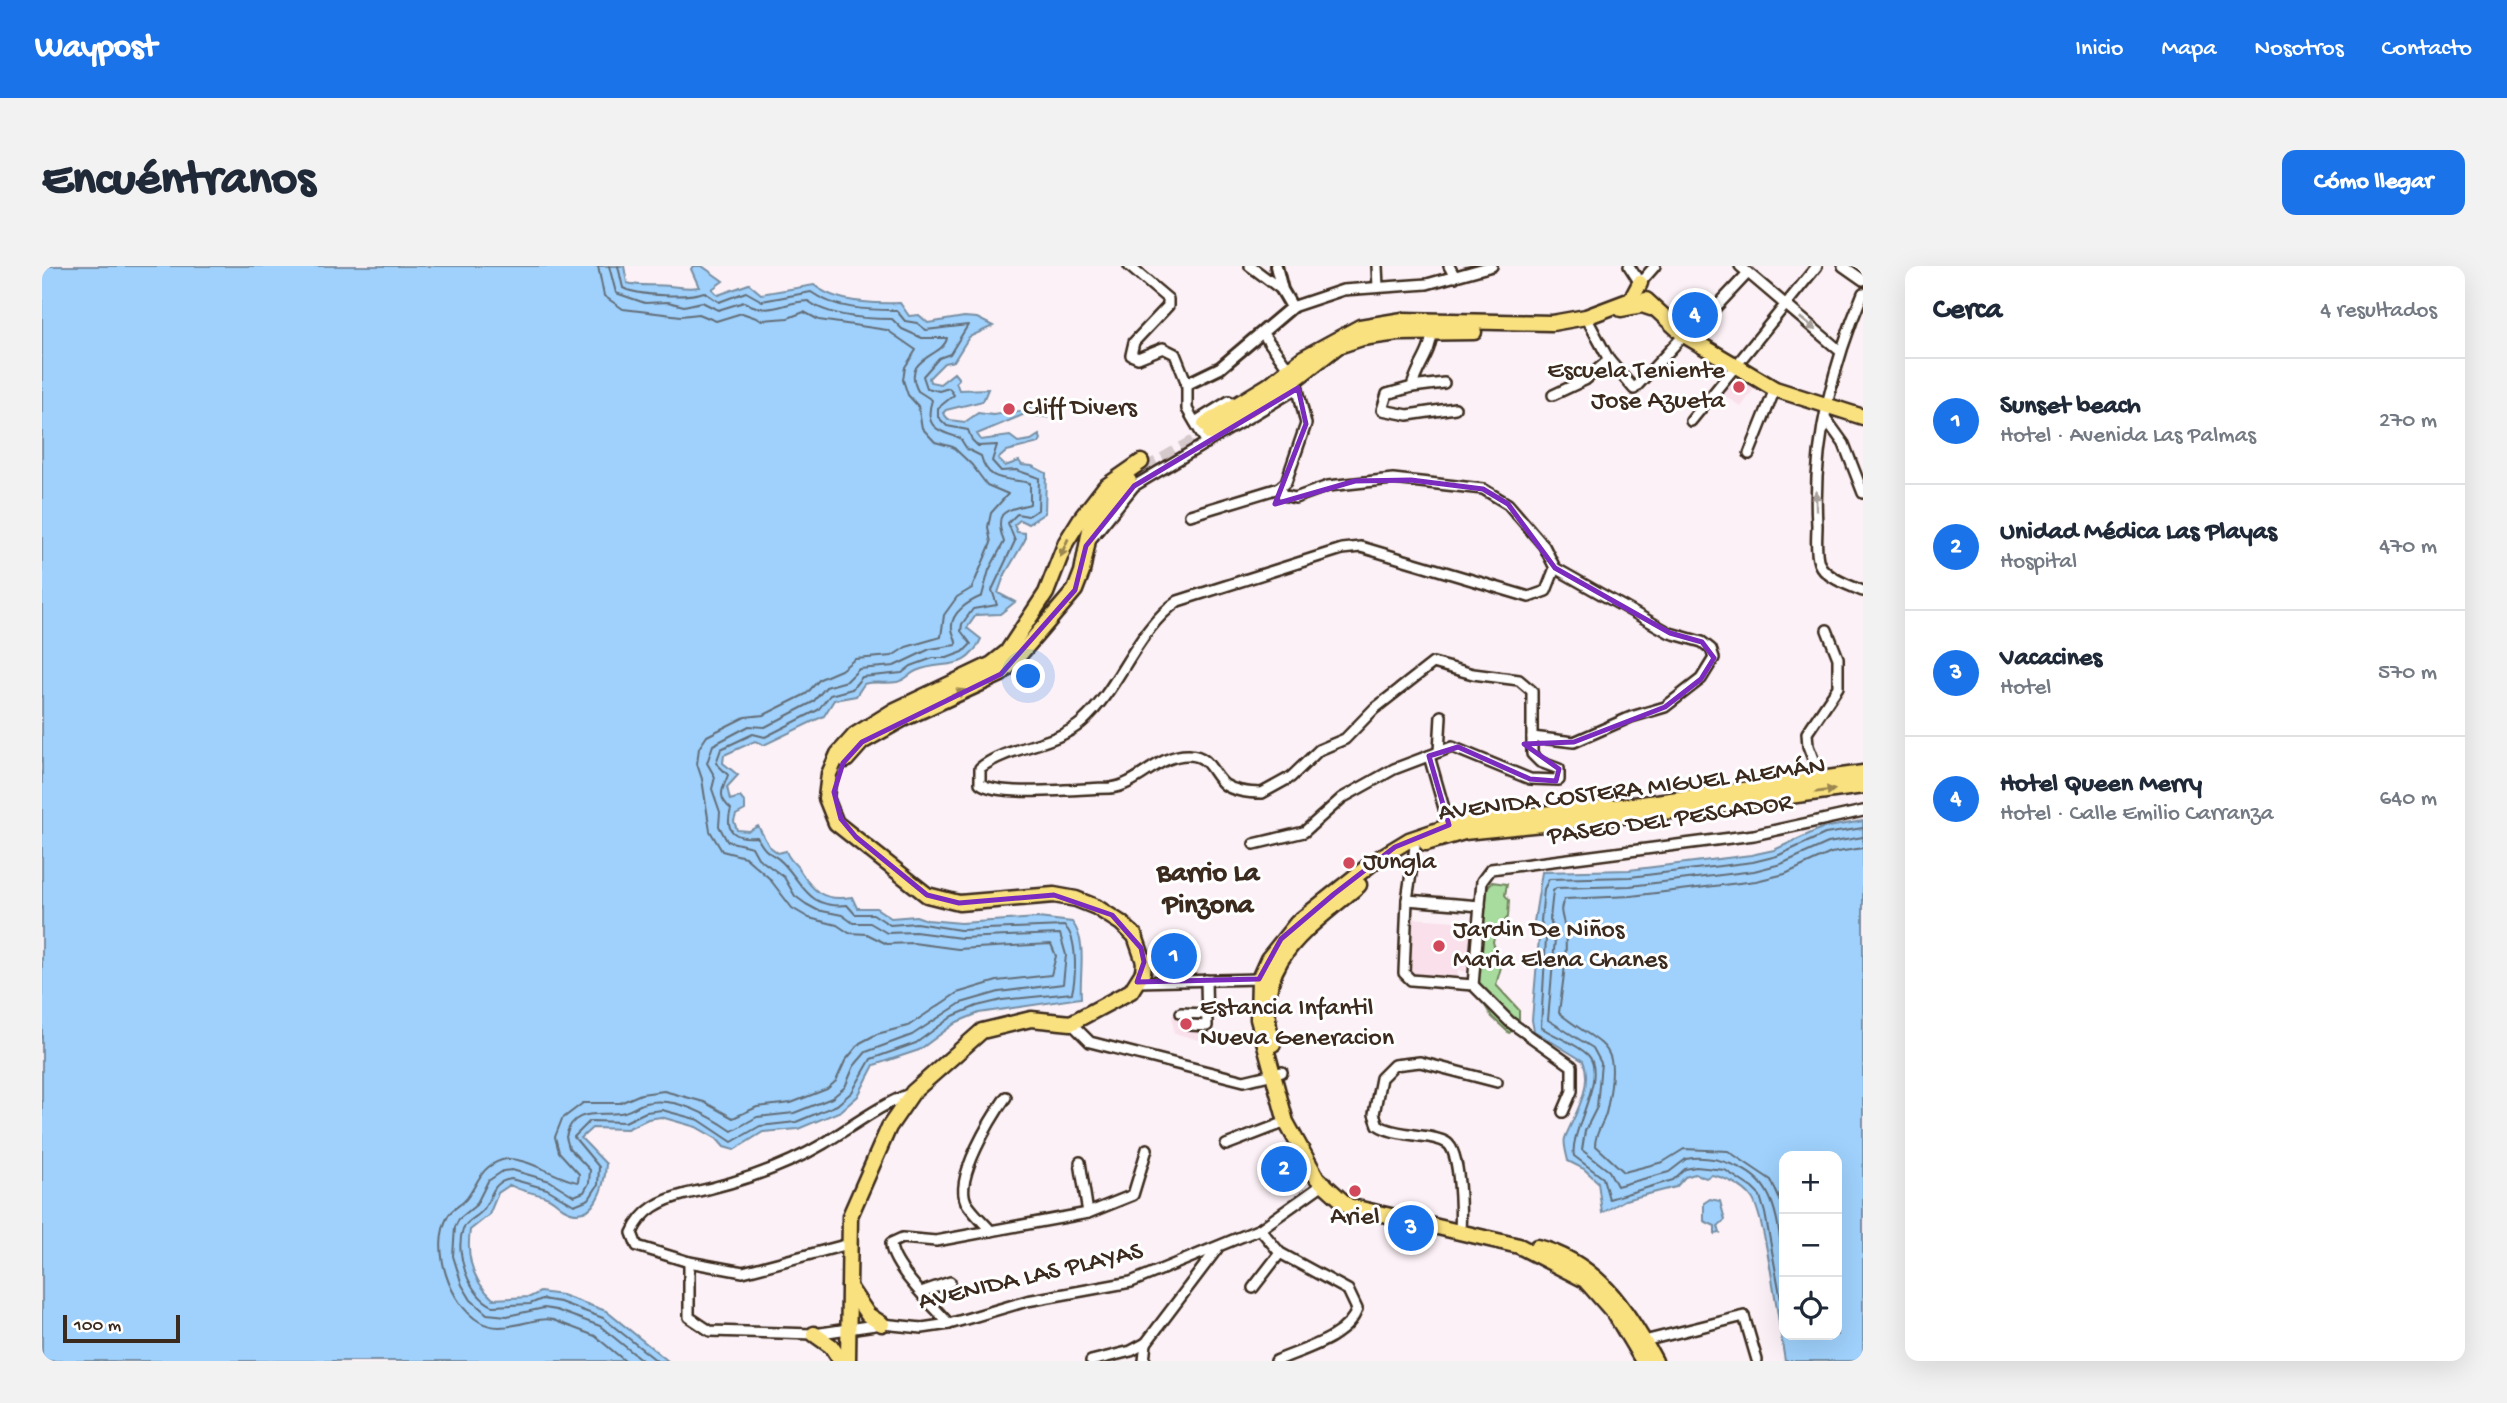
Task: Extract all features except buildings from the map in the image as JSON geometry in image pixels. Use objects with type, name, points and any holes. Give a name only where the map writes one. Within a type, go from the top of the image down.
[{"type":"main road","points":[[1626,305],[1635,295],[1640,283]]},
{"type":"main road","points":[[1640,283],[1651,308],[1686,336],[1775,389],[1826,413],[1863,417]]},
{"type":"main road","points":[[1204,430],[1338,346],[1362,338],[1398,333],[1553,330],[1626,305],[1651,308]]},
{"type":"main road","points":[[1292,375],[1334,338],[1377,323],[1403,320],[1517,325],[1588,319]]},
{"type":"main road","points":[[848,1361],[850,1216],[889,1127],[913,1092],[982,1031],[1031,1019],[1072,1023],[1131,991],[1144,962],[1135,936],[1112,915],[1096,907],[1054,895],[958,903],[941,901],[927,895],[856,836],[836,823],[826,798],[829,774],[838,754],[855,735],[895,710],[992,664],[1007,652],[1046,593],[1066,542],[1081,518],[1105,487],[1143,466],[1116,491],[1091,524],[1082,572],[1075,590],[1001,674],[903,719],[862,742],[843,763],[834,792],[841,819],[856,836]]},
{"type":"main road","name":"AVENIDA COSTERA MIGUEL ALEMÁN","points":[[1325,1182],[1301,1138],[1258,1019],[1259,979],[1281,939],[1376,860],[1450,830],[1863,773]]},
{"type":"main road","name":"AVENIDA COSTERA MIGUEL ALEMÁN","points":[[1450,830],[1701,808],[1863,786]]},
{"type":"main road","name":"AVENIDA COSTERA MIGUEL ALEMÁN","points":[[1412,844],[1380,867],[1289,944],[1276,964],[1267,998],[1286,1122],[1312,1171],[1325,1182],[1366,1206],[1519,1246],[1585,1280],[1609,1306],[1643,1361]]},
{"type":"main road","name":"AVENIDA COSTERA MIGUEL ALEMÁN","points":[[1460,1230],[1556,1252],[1586,1269],[1615,1296],[1655,1361]]},
{"type":"main road","points":[[849,1286],[868,1315],[882,1324]]},
{"type":"main road","points":[[814,1335],[831,1346],[841,1361]]},
{"type":"street","points":[[1129,266],[1168,299],[1168,306],[1134,342],[1131,355],[1138,358],[1163,348],[1170,349],[1187,384],[1187,409],[1204,430]]},
{"type":"street","points":[[1250,266],[1282,290]]},
{"type":"street","points":[[1276,266],[1282,290],[1292,307]]},
{"type":"street","points":[[1377,266],[1378,287]]},
{"type":"street","points":[[1449,266],[1455,277]]},
{"type":"street","points":[[1187,384],[1220,368],[1292,307],[1343,290],[1427,284],[1492,266]]},
{"type":"street","points":[[1629,266],[1640,283],[1655,266]]},
{"type":"street","points":[[1691,421],[1817,266]]},
{"type":"street","points":[[1843,266],[1863,280]]},
{"type":"street","points":[[1588,319],[1609,360],[1634,389],[1686,336],[1744,270],[1839,350]]},
{"type":"street","points":[[1863,293],[1839,350],[1816,467],[1818,562],[1822,568],[1863,591]]},
{"type":"street","points":[[1412,387],[1415,373],[1432,349],[1432,332]]},
{"type":"street","points":[[1190,515],[1279,488],[1293,470],[1306,424],[1292,375],[1263,334]]},
{"type":"street","points":[[1553,395],[1585,380],[1609,360]]},
{"type":"street","points":[[1086,546],[1134,486],[1204,430],[1292,375]]},
{"type":"street","points":[[1444,383],[1412,387],[1387,394],[1382,410],[1408,415],[1455,408]]},
{"type":"street","points":[[1749,454],[1775,389]]},
{"type":"street","points":[[1826,413],[1844,444],[1863,493]]},
{"type":"street","points":[[1279,488],[1289,498],[1328,485],[1355,481],[1411,480],[1471,486],[1496,495],[1508,504],[1544,546],[1555,568],[1670,633],[1702,642],[1711,649],[1714,658],[1701,679],[1665,708],[1625,720],[1574,741],[1532,737]]},
{"type":"street","points":[[1254,844],[1304,832],[1342,798],[1394,769],[1458,747],[1530,779],[1559,780],[1559,769],[1540,762],[1532,754],[1534,696],[1524,682],[1473,674],[1433,663],[1374,709],[1345,739],[1319,750],[1291,777],[1267,792],[1250,793],[1228,786],[1206,759],[1188,755],[1161,762],[1123,787],[1110,788],[1057,788],[1010,792],[988,789],[980,783],[980,768],[988,762],[1073,730],[1097,708],[1160,618],[1178,601],[1342,549],[1361,547],[1529,597],[1546,590],[1555,568]]},
{"type":"street","points":[[1820,777],[1808,746],[1807,733],[1838,687],[1838,658],[1827,630]]},
{"type":"street","points":[[1441,716],[1434,754],[1450,830]]},
{"type":"street","name":"PASEO DEL PESCADOR","points":[[1480,906],[1485,874],[1502,866],[1754,835],[1863,811]]},
{"type":"street","points":[[1412,844],[1404,973],[1411,980],[1473,985],[1510,1022],[1572,1066],[1572,1091],[1563,1112]]},
{"type":"street","points":[[1407,900],[1480,906],[1473,985]]},
{"type":"street","points":[[1137,982],[1259,979]]},
{"type":"street","points":[[1189,1025],[1207,1026],[1206,980]]},
{"type":"street","points":[[1181,1013],[1207,1014]]},
{"type":"street","points":[[1072,1023],[1090,1042],[1244,1081],[1278,1074]]},
{"type":"street","points":[[1460,1230],[1460,1197],[1454,1151],[1448,1144],[1436,1139],[1392,1131],[1378,1125],[1374,1114],[1381,1078],[1394,1065],[1420,1062],[1497,1082]]},
{"type":"street","points":[[849,1244],[743,1272],[689,1262],[637,1246],[632,1233],[645,1213],[669,1198],[731,1185],[796,1157],[822,1145],[894,1099],[913,1092]]},
{"type":"street","points":[[991,1231],[967,1203],[964,1188],[987,1125],[1006,1097]]},
{"type":"street","points":[[1226,1145],[1286,1122]]},
{"type":"street","points":[[949,1324],[893,1255],[891,1243],[902,1238],[936,1241],[1088,1213],[1133,1195],[1147,1149]]},
{"type":"street","points":[[1080,1162],[1088,1213]]},
{"type":"street","name":"AVENIDA LAS PLAYAS","points":[[689,1262],[689,1317],[701,1328],[814,1335],[882,1324],[922,1328],[949,1324],[1027,1301],[1131,1282],[1217,1249],[1260,1229],[1325,1182]]},
{"type":"street","points":[[1260,1229],[1280,1253],[1348,1290],[1357,1309],[1353,1323],[1340,1332],[1276,1361]]},
{"type":"street","points":[[1091,1361],[1131,1351],[1146,1343],[1217,1249]]},
{"type":"street","points":[[1253,1288],[1280,1253]]},
{"type":"street","points":[[921,1292],[950,1282]]},
{"type":"street","points":[[1644,1340],[1744,1316],[1756,1360]]},
{"type":"street","points":[[1144,1361],[1146,1343]]},
{"type":"highlighted area","points":[[1298,388],[1306,424],[1275,504],[1355,481],[1411,480],[1483,489],[1508,504],[1555,568],[1670,633],[1702,642],[1714,658],[1701,679],[1665,707],[1574,742],[1524,744],[1559,769],[1556,781],[1530,779],[1458,747],[1429,756],[1449,825],[1395,847],[1334,894],[1281,939],[1259,979],[1137,982],[1144,962],[1141,948],[1112,915],[1054,895],[959,903],[927,895],[856,837],[841,819],[834,792],[843,763],[862,742],[1001,674],[1075,590],[1086,546],[1134,486]]},
{"type":"shaded area","name":"Escuela Teniente Jose Azueta","points":[[1737,367],[1759,382],[1741,407],[1720,392]]},
{"type":"shaded area","name":"Jardin De Niños Maria Elena Chanes","points":[[1410,918],[1472,922],[1466,972],[1458,970],[1457,982],[1412,979],[1408,975]]},
{"type":"shaded area","name":"Estancia Infantil Nueva Generacion","points":[[1172,1014],[1199,1015],[1199,1040],[1174,1033]]},
{"type":"shaded area","points":[[1299,1160],[1301,1170],[1270,1177],[1267,1167]]},
{"type":"green space","points":[[1492,882],[1507,884],[1505,895],[1509,900],[1508,917],[1495,933],[1493,942],[1501,967],[1496,985],[1519,1010],[1519,1026],[1509,1033],[1492,1017],[1482,1001],[1478,980],[1484,891]]},
{"type":"water","points":[[42,266],[624,266],[627,283],[691,288],[699,287],[691,269],[693,266],[702,266],[723,281],[712,289],[718,295],[749,284],[761,294],[814,285],[843,299],[900,303],[909,316],[919,315],[928,323],[964,317],[977,318],[993,326],[969,337],[954,361],[944,363],[929,378],[930,382],[940,384],[954,373],[959,379],[956,382],[959,390],[988,389],[983,401],[946,410],[943,413],[949,420],[965,422],[978,413],[993,415],[1028,410],[1033,404],[1046,417],[1025,414],[977,434],[981,440],[1010,436],[1018,442],[1031,440],[1039,435],[1041,439],[1039,443],[1007,451],[998,459],[1005,466],[1019,461],[1022,465],[1032,466],[1046,473],[1045,513],[1028,524],[1020,520],[1014,525],[1017,532],[1025,533],[1025,540],[1004,576],[998,593],[1015,602],[1000,614],[976,615],[967,628],[981,639],[975,650],[961,661],[916,671],[897,682],[864,684],[856,696],[834,700],[824,716],[764,745],[755,741],[724,755],[723,763],[738,775],[727,787],[730,800],[740,797],[745,803],[745,810],[736,815],[734,821],[737,830],[749,831],[758,826],[769,846],[778,853],[786,851],[809,883],[825,896],[852,897],[857,908],[876,908],[891,918],[916,916],[927,920],[961,923],[1038,918],[1072,922],[1080,939],[1081,998],[979,1013],[957,1022],[919,1050],[874,1065],[858,1096],[841,1111],[798,1129],[763,1132],[734,1150],[724,1147],[717,1139],[696,1127],[661,1117],[648,1119],[627,1129],[592,1128],[581,1138],[606,1164],[600,1192],[591,1208],[584,1212],[575,1213],[564,1209],[548,1198],[510,1185],[498,1193],[489,1215],[470,1230],[469,1240],[472,1268],[480,1284],[493,1299],[530,1297],[540,1292],[562,1295],[606,1311],[668,1361],[42,1361]]},
{"type":"water","points":[[1863,821],[1863,1361],[1785,1361],[1782,1340],[1842,1340],[1842,1151],[1779,1151],[1779,1324],[1767,1249],[1757,1209],[1752,1198],[1733,1183],[1716,1176],[1706,1178],[1695,1174],[1685,1177],[1676,1187],[1625,1200],[1602,1213],[1598,1182],[1584,1169],[1568,1161],[1565,1146],[1565,1138],[1584,1091],[1586,1071],[1583,1061],[1534,1031],[1532,1020],[1539,938],[1534,922],[1542,872],[1629,870],[1774,850],[1822,828]]},
{"type":"water","points":[[1710,1199],[1720,1201],[1725,1220],[1718,1226],[1720,1233],[1715,1234],[1715,1226],[1704,1221],[1704,1203]]},
{"type":"tunnel","points":[[1145,470],[1210,433]]},
{"type":"place","name":"Hotel Queen Merry","points":[[1695,315]]},
{"type":"place","name":"Escuela Teniente Jose Azueta","points":[[1739,387]]},
{"type":"place","name":"Cliff Divers","points":[[1009,409]]},
{"type":"place","name":"Jungla","points":[[1349,863]]},
{"type":"place","name":"Jardin De Niños Maria Elena Chanes","points":[[1439,946]]},
{"type":"place","name":"Sunset beach","points":[[1174,956]]},
{"type":"place","name":"Estancia Infantil Nueva Generacion","points":[[1186,1024]]},
{"type":"place","name":"Unidad Médica Las Playas","points":[[1284,1169]]},
{"type":"place","name":"Ariel","points":[[1355,1191]]},
{"type":"place","name":"Vacacines","points":[[1411,1228]]},
{"type":"district","name":"Barrio La Pinzona","points":[[1208,890]]}]
